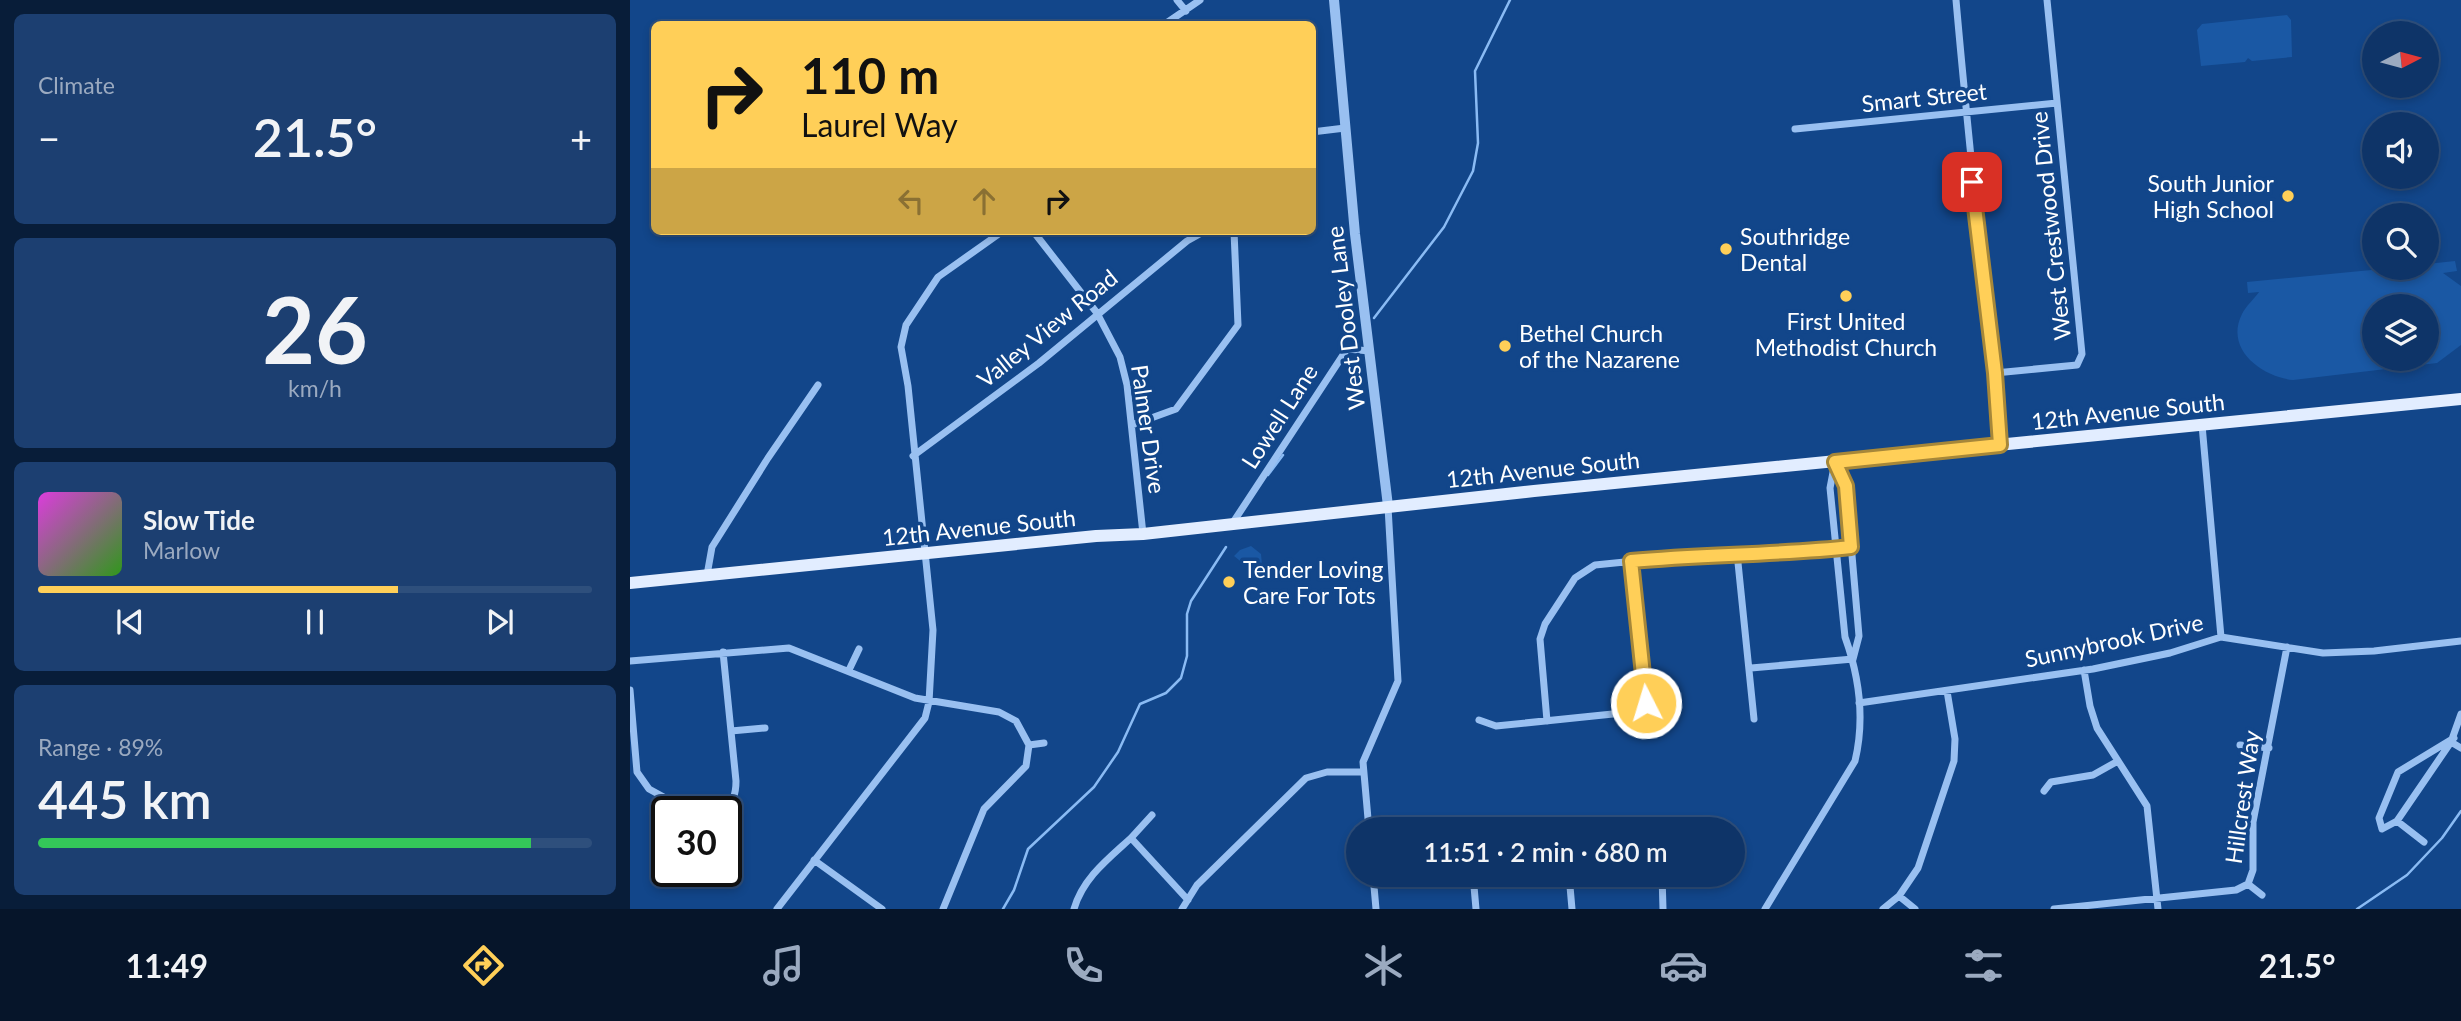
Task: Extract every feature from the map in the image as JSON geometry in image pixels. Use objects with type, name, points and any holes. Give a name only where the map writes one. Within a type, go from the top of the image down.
[{"type":"main road","name":"12th Avenue South","points":[[630,583],[926,552],[1143,534],[1388,506],[2461,399]]},
{"type":"street","points":[[1177,0],[1186,10]]},
{"type":"street","points":[[1170,21],[1200,0]]},
{"type":"street","name":"West Dooley Lane","points":[[1334,0],[1345,128],[1388,506]]},
{"type":"street","points":[[1956,0],[1995,373],[2000,445]]},
{"type":"street","name":"West Crestwood Drive","points":[[1995,373],[2077,365],[2082,354],[2047,0]]},
{"type":"street","name":"Smart Street","points":[[1795,129],[2057,103]]},
{"type":"street","points":[[1316,132],[1345,128]]},
{"type":"street","points":[[778,909],[925,718],[929,702],[933,630],[913,456],[908,386],[901,347],[906,325],[939,276],[997,235]]},
{"type":"street","name":"Palmer Drive","points":[[1036,235],[1065,276],[1097,313],[1119,357],[1132,425],[1143,534]]},
{"type":"street","name":"Valley View Road","points":[[913,456],[1038,363],[1097,313],[1198,235]]},
{"type":"street","points":[[1132,425],[1176,409],[1238,325],[1234,235]]},
{"type":"street","name":"Lowell Lane","points":[[1231,524],[1347,349],[1370,351]]},
{"type":"street","points":[[707,575],[712,547],[818,385]]},
{"type":"street","points":[[2203,425],[2221,637]]},
{"type":"street","points":[[1835,462],[1846,486],[1859,636],[1853,659]]},
{"type":"street","points":[[1765,909],[1855,761],[1861,727],[1853,659],[1845,637],[1830,488],[1835,462]]},
{"type":"street","points":[[1368,817],[1363,762],[1398,681],[1388,506]]},
{"type":"street","points":[[1547,721],[1540,639],[1545,624],[1566,590],[1584,570],[1595,565],[1631,561],[1851,547]]},
{"type":"street","points":[[1737,553],[1751,668],[1754,719]]},
{"type":"street","points":[[1479,720],[1496,726],[1642,711],[1646,703],[1631,561]]},
{"type":"street","name":"Sunnybrook Drive","points":[[1860,703],[2084,670],[2170,653],[2221,637],[2323,653],[2374,651],[2461,641]]},
{"type":"street","name":"Hillcrest Way","points":[[2054,909],[2236,890],[2248,884],[2253,870],[2253,822],[2287,647]]},
{"type":"street","points":[[630,661],[789,648],[929,702],[999,712],[1016,721],[1029,745],[1026,766],[984,809],[943,909]]},
{"type":"street","points":[[849,670],[859,649]]},
{"type":"street","points":[[723,652],[735,796]]},
{"type":"street","points":[[1751,668],[1853,659]]},
{"type":"street","points":[[2084,670],[2093,720],[2147,806],[2158,909]]},
{"type":"street","points":[[630,690],[637,772],[649,789],[662,796]]},
{"type":"street","points":[[1883,909],[1899,896],[1918,868],[1954,761],[1955,739],[1947,691]]},
{"type":"street","points":[[2453,740],[2398,772],[2379,818],[2382,830],[2397,821],[2453,740],[2461,714]]},
{"type":"street","points":[[731,731],[765,728]]},
{"type":"street","points":[[2453,740],[2461,748]]},
{"type":"street","points":[[1029,745],[1044,743]]},
{"type":"street","points":[[2240,745],[2269,748]]},
{"type":"street","points":[[2044,791],[2051,782],[2093,775],[2118,761]]},
{"type":"street","points":[[1182,909],[1206,876],[1306,778],[1327,772],[1363,772]]},
{"type":"street","points":[[1074,909],[1079,892],[1091,876],[1153,815]]},
{"type":"street","points":[[2397,821],[2424,842]]},
{"type":"street","points":[[1131,838],[1188,900]]},
{"type":"street","points":[[814,860],[882,909]]},
{"type":"street","points":[[2248,884],[2262,895]]},
{"type":"street","points":[[1374,887],[1376,909]]},
{"type":"street","points":[[1474,887],[1476,909]]},
{"type":"street","points":[[1570,887],[1572,909]]},
{"type":"street","points":[[1662,887],[1663,909]]},
{"type":"street","points":[[1899,896],[1915,909]]},
{"type":"shaded area","points":[[2287,15],[2291,20],[2292,57],[2252,61],[2248,58],[2245,62],[2201,66],[2197,30],[2202,24]]},
{"type":"shaded area","points":[[2455,261],[2457,271],[2443,273],[2461,286],[2461,345],[2439,362],[2439,294],[2362,294],[2362,371],[2369,371],[2293,380],[2281,378],[2249,359],[2238,339],[2242,314],[2259,292],[2248,293],[2247,282],[2362,271],[2362,280],[2439,280],[2439,263]]},
{"type":"shaded area","points":[[1251,546],[1261,554],[1262,565],[1249,568],[1234,556],[1240,550]]},
{"type":"waterway","points":[[1374,318],[1444,227],[1473,171],[1478,143],[1475,71],[1510,0]]},
{"type":"waterway","points":[[1268,475],[1283,455]]},
{"type":"waterway","points":[[1003,909],[1014,890],[1028,849],[1094,787],[1118,752],[1140,704],[1166,693],[1181,678],[1187,656],[1187,614],[1191,601],[1226,547]]},
{"type":"waterway","points":[[2357,909],[2407,875],[2442,838],[2461,811]]},
{"type":"place","name":"South Junior High School","points":[[2288,196]]},
{"type":"place","name":"Southridge Dental","points":[[1726,249]]},
{"type":"place","name":"First United Methodist Church","points":[[1846,296]]},
{"type":"place","name":"Bethel Church of the Nazarene","points":[[1505,346]]},
{"type":"place","name":"Tender Loving Care For Tots","points":[[1229,582]]},
{"type":"route","points":[[1646,703],[1631,561],[1714,553],[1769,554],[1851,547],[1846,486],[1835,462],[2000,445],[1995,373],[1972,182]]}]
